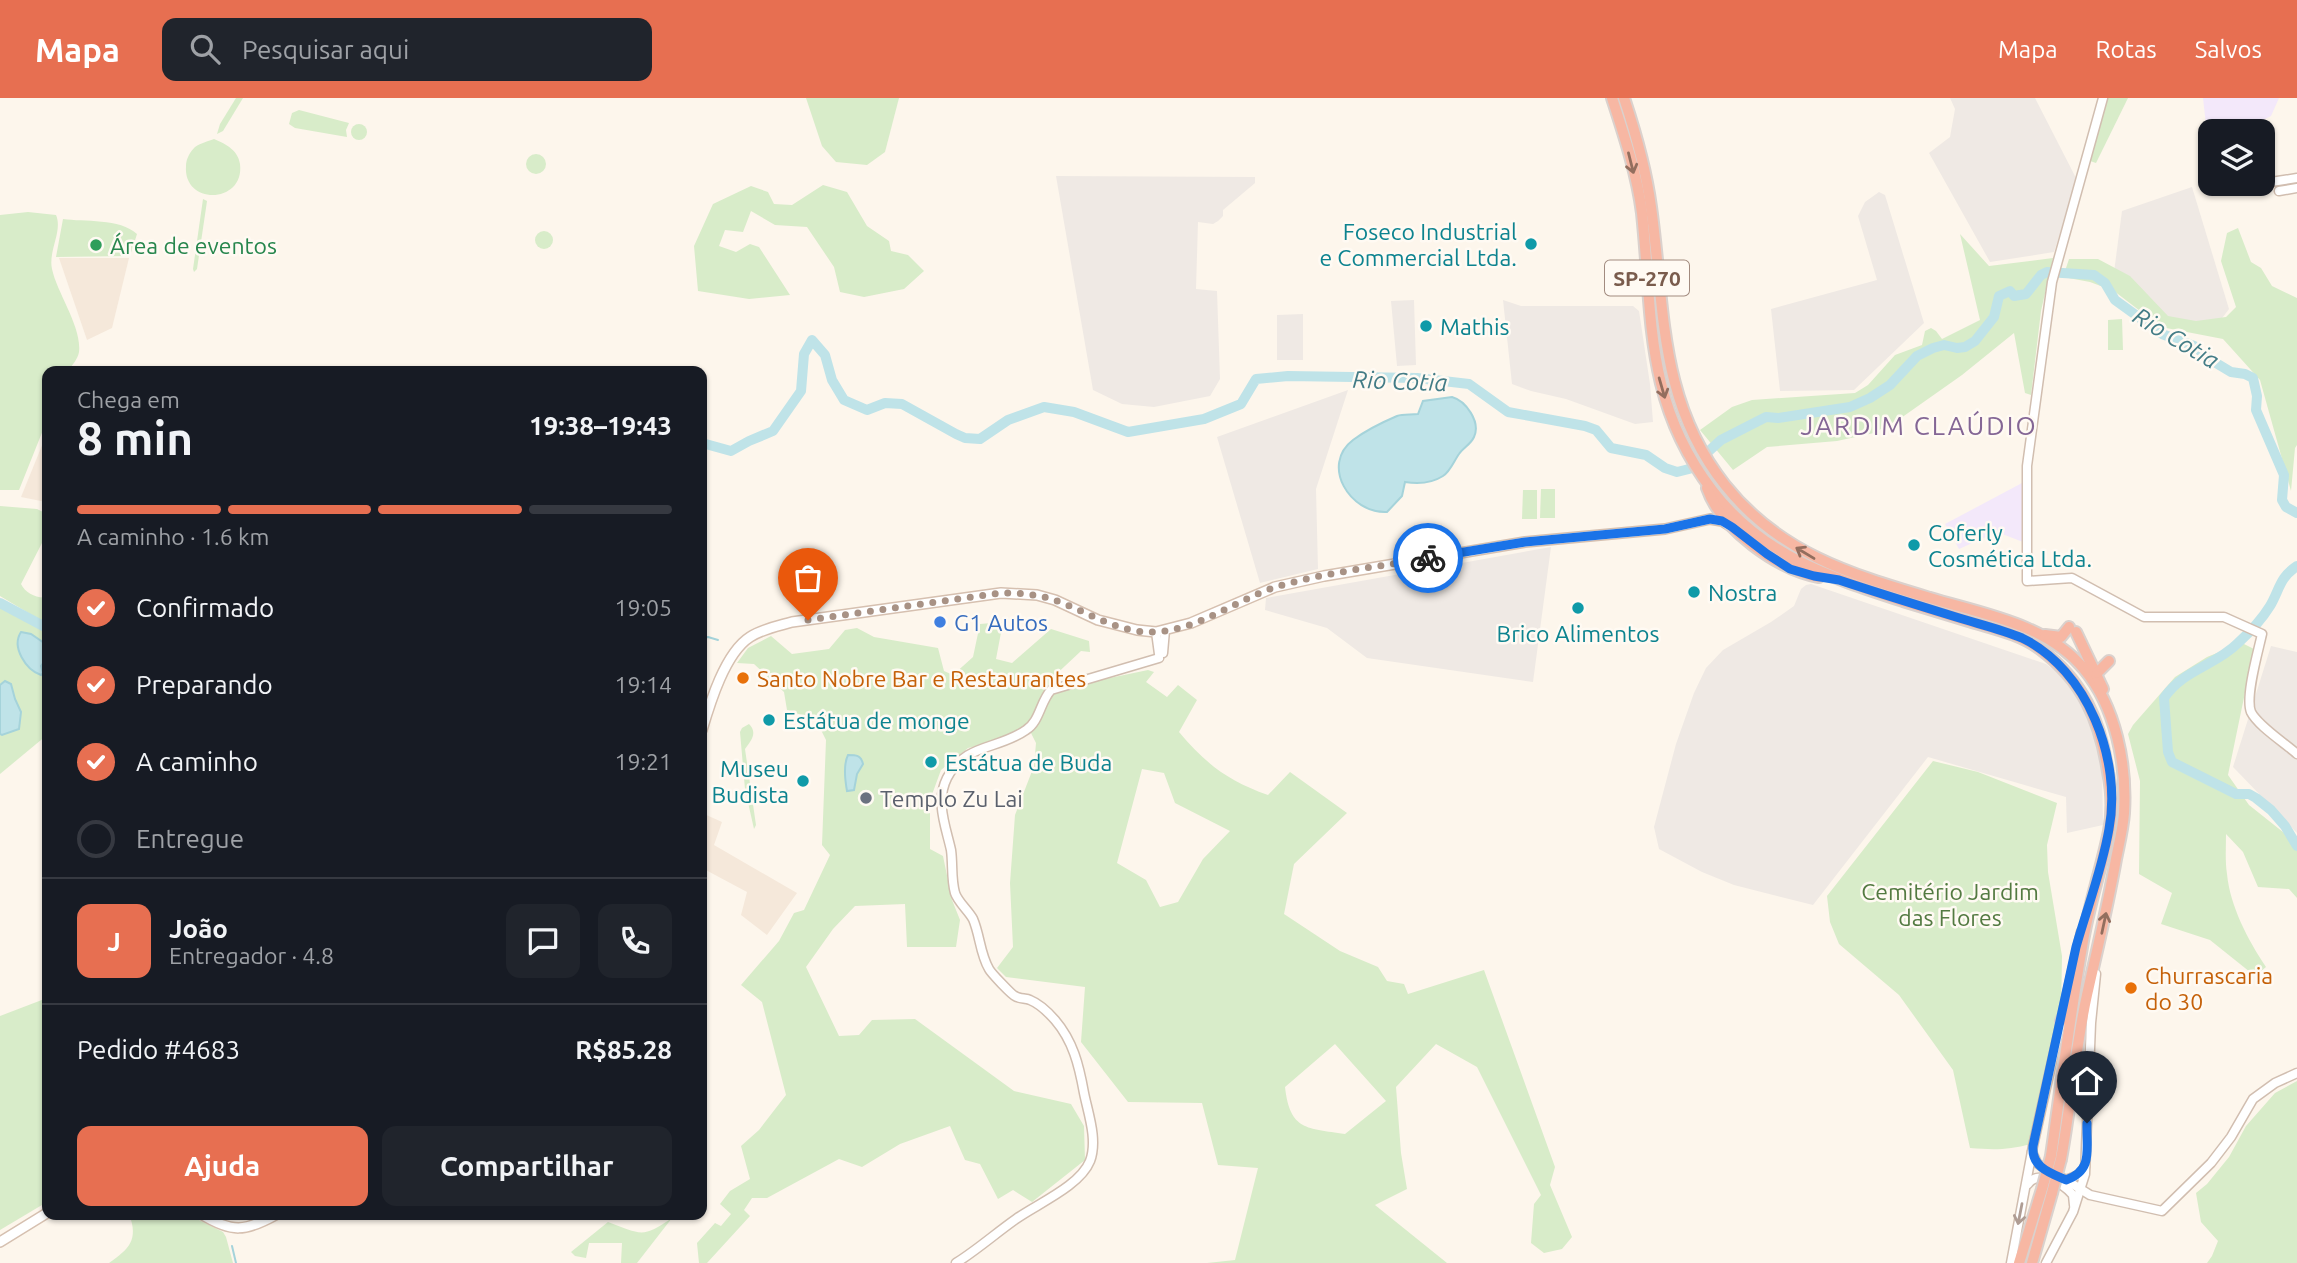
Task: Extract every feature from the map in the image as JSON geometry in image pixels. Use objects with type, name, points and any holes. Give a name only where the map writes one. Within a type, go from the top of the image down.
[{"type":"highway","name":"SP-270","points":[[1612,98],[1642,210],[1652,342],[1658,376],[1670,414],[1702,476],[1728,509],[1759,537],[1792,559],[1839,580],[2022,638],[2037,646],[2076,684],[2101,732],[2112,805],[2109,830],[2087,916],[2074,994],[2056,1158]]},
{"type":"highway","name":"SP-270","points":[[1624,98],[1645,166],[1672,376],[1682,410],[1698,445],[1725,486],[1776,534],[1816,559],[1859,576],[2040,634],[2065,651],[2084,669],[2103,699],[2113,725],[2122,771],[2124,816],[2056,1158],[2032,1263]]},
{"type":"highway","points":[[1702,476],[1711,500],[1732,527],[1767,554],[1790,569],[1839,580]]},
{"type":"highway","points":[[2040,634],[2061,637],[2072,629],[2097,673],[2113,725]]},
{"type":"highway","points":[[2097,673],[2109,661]]},
{"type":"highway","points":[[2061,1021],[2074,994]]},
{"type":"highway","name":"SP-270","points":[[2019,1263],[2047,1191]]},
{"type":"main road","points":[[1699,520],[1707,513],[1711,500]]},
{"type":"main road","points":[[707,717],[723,674],[737,650],[749,637],[792,622],[1001,593],[1019,593],[1055,600],[1098,620],[1125,628],[1160,631],[1191,624],[1275,587],[1324,576],[1525,542],[1665,529],[1699,520],[1716,519],[1732,527]]},
{"type":"main road","points":[[0,1242],[42,1216]]},
{"type":"main road","points":[[212,1220],[242,1229],[256,1226],[266,1220]]},
{"type":"street","points":[[2103,98],[2053,278],[2027,466],[2027,581],[2072,578],[2144,617],[2224,617],[2259,633],[2250,698],[2251,711],[2258,721],[2297,754]]},
{"type":"street","points":[[2275,181],[2297,178]]},
{"type":"street","points":[[2279,191],[2297,188]]},
{"type":"street","points":[[956,1263],[1084,1171],[1092,1150],[1092,1132],[1078,1057],[1070,1042],[1043,1008],[1029,999],[1014,996],[989,970],[973,920],[956,895],[952,856],[942,811],[942,789],[947,776],[971,752],[1012,738],[1026,730],[1051,690],[1161,655],[1160,631]]},
{"type":"street","points":[[2011,1263],[2076,947],[2087,916]]},
{"type":"street","points":[[2046,1263],[2073,1212],[2086,1166],[2091,1023],[2099,948]]},
{"type":"street","points":[[2032,1152],[2043,1169],[2090,1195],[2162,1211],[2211,1163],[2231,1137],[2253,1099],[2297,1073]]},
{"type":"street","points":[[2019,1161],[2029,1169],[2043,1169]]},
{"type":"street","points":[[2066,1180],[2079,1175],[2086,1166]]},
{"type":"street","points":[[2025,1189],[2030,1180],[2038,1177],[2060,1185],[2073,1195],[2073,1212]]},
{"type":"street","points":[[2077,1201],[2090,1195]]},
{"type":"shaded area","points":[[1950,98],[2035,98],[2077,180],[2054,252],[1990,262],[1929,153],[1950,137],[1955,109]]},
{"type":"shaded area","points":[[2203,98],[2279,98],[2271,116],[2265,119],[2205,119]]},
{"type":"shaded area","points":[[1056,176],[1255,177],[1255,183],[1223,210],[1223,216],[1218,221],[1213,224],[1198,222],[1196,289],[1217,291],[1220,379],[1210,396],[1154,407],[1122,404],[1093,390]]},
{"type":"shaded area","points":[[2192,187],[2229,309],[2216,326],[2169,321],[2113,280],[2122,211]]},
{"type":"shaded area","points":[[1879,192],[1885,195],[1924,323],[1854,390],[1780,391],[1771,309],[1877,280],[1858,216],[1865,202]]},
{"type":"shaded area","points":[[59,258],[129,258],[112,328],[87,340]]},
{"type":"shaded area","points":[[1414,300],[1416,365],[1397,366],[1391,301]]},
{"type":"shaded area","points":[[1503,300],[1521,306],[1633,306],[1639,311],[1653,422],[1635,424],[1566,399],[1512,384]]},
{"type":"shaded area","points":[[1303,314],[1303,360],[1277,360],[1277,315]]},
{"type":"shaded area","points":[[1348,390],[1316,489],[1318,569],[1260,583],[1217,437]]},
{"type":"shaded area","points":[[42,445],[42,501],[21,497]]},
{"type":"shaded area","points":[[2022,483],[2023,542],[1997,532],[1959,549],[1945,524]]},
{"type":"shaded area","points":[[1551,547],[1533,682],[1367,658],[1327,628],[1265,610],[1266,598]]},
{"type":"shaded area","points":[[1811,584],[2046,664],[2057,672],[2079,700],[2095,734],[2102,768],[2103,825],[2067,833],[2066,797],[1928,757],[1813,905],[1734,885],[1702,872],[1659,849],[1654,827],[1676,744],[1706,668],[1723,650],[1794,606],[1801,589]]},
{"type":"shaded area","points":[[2271,646],[2297,652],[2297,833],[2233,767]]},
{"type":"shaded area","points":[[707,815],[722,822],[714,845],[797,893],[767,935],[741,915],[747,892],[707,871]]},
{"type":"green space","points":[[236,98],[243,98],[223,131],[217,134],[220,124]]},
{"type":"green space","points":[[806,98],[899,98],[885,152],[867,165],[836,162],[822,146]]},
{"type":"green space","points":[[2108,98],[2128,98],[2096,163],[2090,161]]},
{"type":"green space","points":[[299,110],[349,123],[347,137],[295,128],[289,124],[292,113]]},
{"type":"green space","points":[[359,124],[367,132],[359,140],[351,132]]},
{"type":"green space","points":[[214,139],[234,151],[240,164],[239,177],[233,187],[214,195],[194,188],[188,179],[186,166],[195,147]]},
{"type":"green space","points":[[532,154],[540,154],[546,164],[540,174],[532,174],[526,168],[526,160]]},
{"type":"green space","points":[[823,185],[847,192],[867,226],[889,241],[891,251],[908,255],[924,271],[904,289],[864,297],[840,292],[834,267],[807,227],[775,225],[751,211],[743,232],[725,230],[719,246],[736,252],[750,244],[759,247],[790,295],[749,299],[698,291],[694,246],[713,204],[751,186],[768,192],[774,204],[792,205]]},
{"type":"green space","points":[[203,199],[207,201],[197,269],[194,272],[193,269]]},
{"type":"green space","points":[[28,212],[56,215],[58,228],[52,269],[79,342],[79,352],[72,366],[42,366],[42,432],[19,490],[0,490],[0,215]]},
{"type":"green space","name":"Área de eventos","points":[[63,219],[112,223],[130,229],[137,234],[130,256],[56,257]]},
{"type":"green space","points":[[2238,228],[2251,262],[2261,268],[2272,286],[2297,298],[2297,445],[2291,491],[2260,380],[2223,339],[2161,327],[2114,291],[2090,282],[2063,277],[2069,259],[2098,259],[2130,276],[2168,316],[2196,321],[2226,317],[2236,307],[2221,261],[2227,233]]},
{"type":"green space","points":[[544,231],[550,234],[553,240],[550,246],[544,249],[538,246],[535,240],[538,234]]},
{"type":"green space","points":[[1960,234],[1989,266],[2053,258],[2041,311],[2031,395],[2025,393],[2014,333],[1962,375],[1901,418],[1874,433],[1837,441],[1767,447],[1733,470],[1700,430],[1732,407],[1752,400],[1855,393],[1868,385],[1895,355],[1922,345],[1925,331],[1931,328],[1942,339],[1980,320]]},
{"type":"green space","points":[[2122,319],[2123,350],[2108,350],[2108,320]]},
{"type":"green space","points":[[1541,489],[1555,489],[1555,518],[1540,518]]},
{"type":"green space","points":[[1523,490],[1537,490],[1537,519],[1522,519]]},
{"type":"green space","points":[[0,506],[37,509],[42,512],[42,543],[21,584],[32,595],[42,597],[42,621],[0,596]]},
{"type":"green space","points":[[0,606],[42,629],[42,739],[0,774]]},
{"type":"green space","points":[[1003,622],[996,659],[1012,663],[1051,629],[1089,641],[1090,652],[1081,651],[1049,681],[1081,684],[1148,670],[1154,672],[1146,682],[1167,697],[1178,685],[1197,700],[1179,732],[1219,770],[1241,784],[1268,795],[1290,772],[1347,813],[1294,864],[1284,914],[1340,951],[1378,967],[1387,981],[1404,984],[1408,994],[1484,970],[1555,1167],[1550,1185],[1572,1237],[1562,1249],[1544,1253],[1531,1243],[1534,1204],[1541,1195],[1477,1067],[1436,1044],[1396,1087],[1401,1153],[1407,1189],[1375,1205],[1447,1263],[1207,1263],[1235,1260],[1258,1168],[1218,1165],[1202,1103],[1128,1102],[1081,1042],[1085,987],[1006,977],[997,968],[1013,947],[1010,883],[1015,815],[1034,766],[1036,743],[1031,733],[968,748],[941,770],[930,800],[930,849],[943,856],[952,900],[960,920],[956,947],[907,947],[905,904],[855,906],[833,929],[806,967],[839,1036],[859,1035],[872,1020],[915,1019],[1014,1091],[1071,1104],[1084,1126],[1085,1160],[1032,1202],[1013,1190],[998,1199],[980,1164],[965,1160],[950,1126],[900,1144],[862,1167],[839,1159],[767,1198],[752,1198],[744,1210],[750,1216],[707,1263],[699,1263],[697,1243],[715,1223],[721,1226],[731,1214],[720,1204],[730,1191],[750,1179],[741,1146],[759,1130],[786,1095],[762,1002],[741,985],[779,941],[794,913],[804,910],[830,855],[822,845],[826,740],[816,720],[787,710],[784,692],[754,664],[737,663],[748,648],[771,636],[792,654],[829,649],[845,630],[857,628],[874,637],[938,648],[944,671],[953,675],[973,657],[980,624]],"holes":[[[1142,769],[1164,773],[1175,803],[1230,831],[1203,859],[1178,902],[1160,907],[1146,880],[1117,863]],[[1335,1044],[1386,1101],[1345,1134],[1311,1128],[1296,1120],[1287,1101],[1285,1087]]]},
{"type":"green space","points":[[2242,643],[2254,649],[2228,775],[2249,805],[2297,843],[2297,898],[2289,889],[2258,887],[2243,852],[2226,834],[2226,869],[2232,898],[2247,934],[2266,967],[2255,976],[2210,940],[2161,924],[2172,893],[2139,874],[2140,781],[2128,734],[2175,677],[2207,657]]},
{"type":"green space","points":[[749,724],[753,734],[745,749],[756,825],[754,829],[745,789],[740,732]]},
{"type":"green space","name":"Cemitério Jardim das Flores","points":[[1933,761],[1978,772],[2057,803],[2047,845],[2048,872],[2062,956],[2061,1015],[2031,1144],[2001,1149],[1970,1148],[1953,1070],[1899,995],[1839,944],[1830,922],[1827,896]]},
{"type":"green space","points":[[42,1000],[42,1205],[0,1230],[0,1016]]},
{"type":"green space","points":[[2297,1081],[2297,1263],[2207,1263],[2218,1241],[2201,1222],[2196,1193],[2229,1157],[2246,1126],[2275,1093]]},
{"type":"green space","points":[[131,1220],[199,1220],[223,1232],[233,1263],[109,1263],[130,1243]]},
{"type":"green space","points":[[670,1220],[637,1263],[621,1263],[622,1243],[589,1243],[586,1258],[575,1256],[571,1252],[608,1222],[635,1232],[654,1229]]},
{"type":"water","points":[[1452,397],[1467,407],[1474,419],[1476,431],[1473,439],[1445,474],[1429,482],[1405,482],[1402,496],[1387,512],[1374,511],[1351,497],[1344,486],[1339,462],[1343,450],[1353,440],[1397,416],[1418,414],[1423,401]]},
{"type":"water","points":[[21,632],[31,634],[42,642],[41,675],[25,663],[19,651],[18,638]]},
{"type":"water","points":[[5,681],[11,684],[21,712],[19,729],[2,735],[0,685]]},
{"type":"water","points":[[848,755],[858,756],[863,764],[857,774],[854,790],[847,791],[845,768]]},
{"type":"waterway","name":"Rio Cotia","points":[[707,444],[731,451],[773,431],[801,391],[804,354],[812,340],[825,355],[832,380],[844,400],[867,410],[885,403],[902,404],[965,438],[980,439],[1008,420],[1044,407],[1074,412],[1128,432],[1204,419],[1241,404],[1256,379],[1288,376],[1417,378],[1469,384],[1508,412],[1585,426],[1596,430],[1611,448],[1646,455],[1665,468],[1677,472],[1689,469],[1721,440],[1766,417],[1778,418],[1850,407],[1890,385],[1917,356],[1944,345],[1965,347],[1975,341],[1994,317],[1999,296],[2010,291],[2014,296],[2026,294],[2041,275],[2047,272],[2094,275],[2105,283],[2115,300],[2162,334],[2194,346],[2231,372],[2253,378],[2257,396],[2256,410],[2284,475],[2282,500],[2286,507],[2297,513]]},
{"type":"waterway","name":"Rio Cotia","points":[[2297,566],[2283,579],[2267,611],[2247,634],[2229,651],[2181,680],[2164,698],[2168,752],[2172,762],[2236,794],[2249,794],[2256,798],[2285,826],[2297,846]]},
{"type":"waterway","name":"Rio Cotia","points":[[0,603],[42,625]]},
{"type":"waterway","points":[[707,637],[718,640]]},
{"type":"waterway","points":[[232,1246],[236,1263]]},
{"type":"way so far","points":[[808,620],[1001,593],[1019,593],[1055,600],[1111,624],[1138,631],[1156,632],[1191,624],[1275,587],[1428,558]]},
{"type":"place","name":"Foseco Industrial e Commercial Ltda.","points":[[1531,244]]},
{"type":"place","name":"Área de eventos","points":[[96,245]]},
{"type":"place","name":"Mathis","points":[[1426,326]]},
{"type":"place","name":"Coferly Cosmética Ltda.","points":[[1914,545]]},
{"type":"place","name":"Nostra","points":[[1694,592]]},
{"type":"place","name":"Brico Alimentos","points":[[1578,608]]},
{"type":"place","name":"G1 Autos","points":[[940,622]]},
{"type":"place","name":"Santo Nobre Bar e Restaurantes","points":[[743,678]]},
{"type":"place","name":"Estátua de monge","points":[[769,720]]},
{"type":"place","name":"Estátua de Buda","points":[[931,762]]},
{"type":"place","name":"Museu Budista","points":[[803,781]]},
{"type":"place","name":"Templo Zu Lai","points":[[866,798]]},
{"type":"place","name":"Churrascaria do 30","points":[[2131,988]]},
{"type":"district","name":"JARDIM CLAÚDIO","points":[[1919,425]]},
{"type":"route","points":[[1428,558],[1525,542],[1665,529],[1699,520],[1716,519],[1732,527],[1790,569],[1839,580],[2004,631],[2037,646],[2055,661],[2081,692],[2101,732],[2112,805],[2109,830],[2087,916],[2076,947],[2033,1146],[2032,1152],[2037,1163],[2043,1169],[2066,1180],[2079,1175],[2086,1166],[2087,1123]]}]
